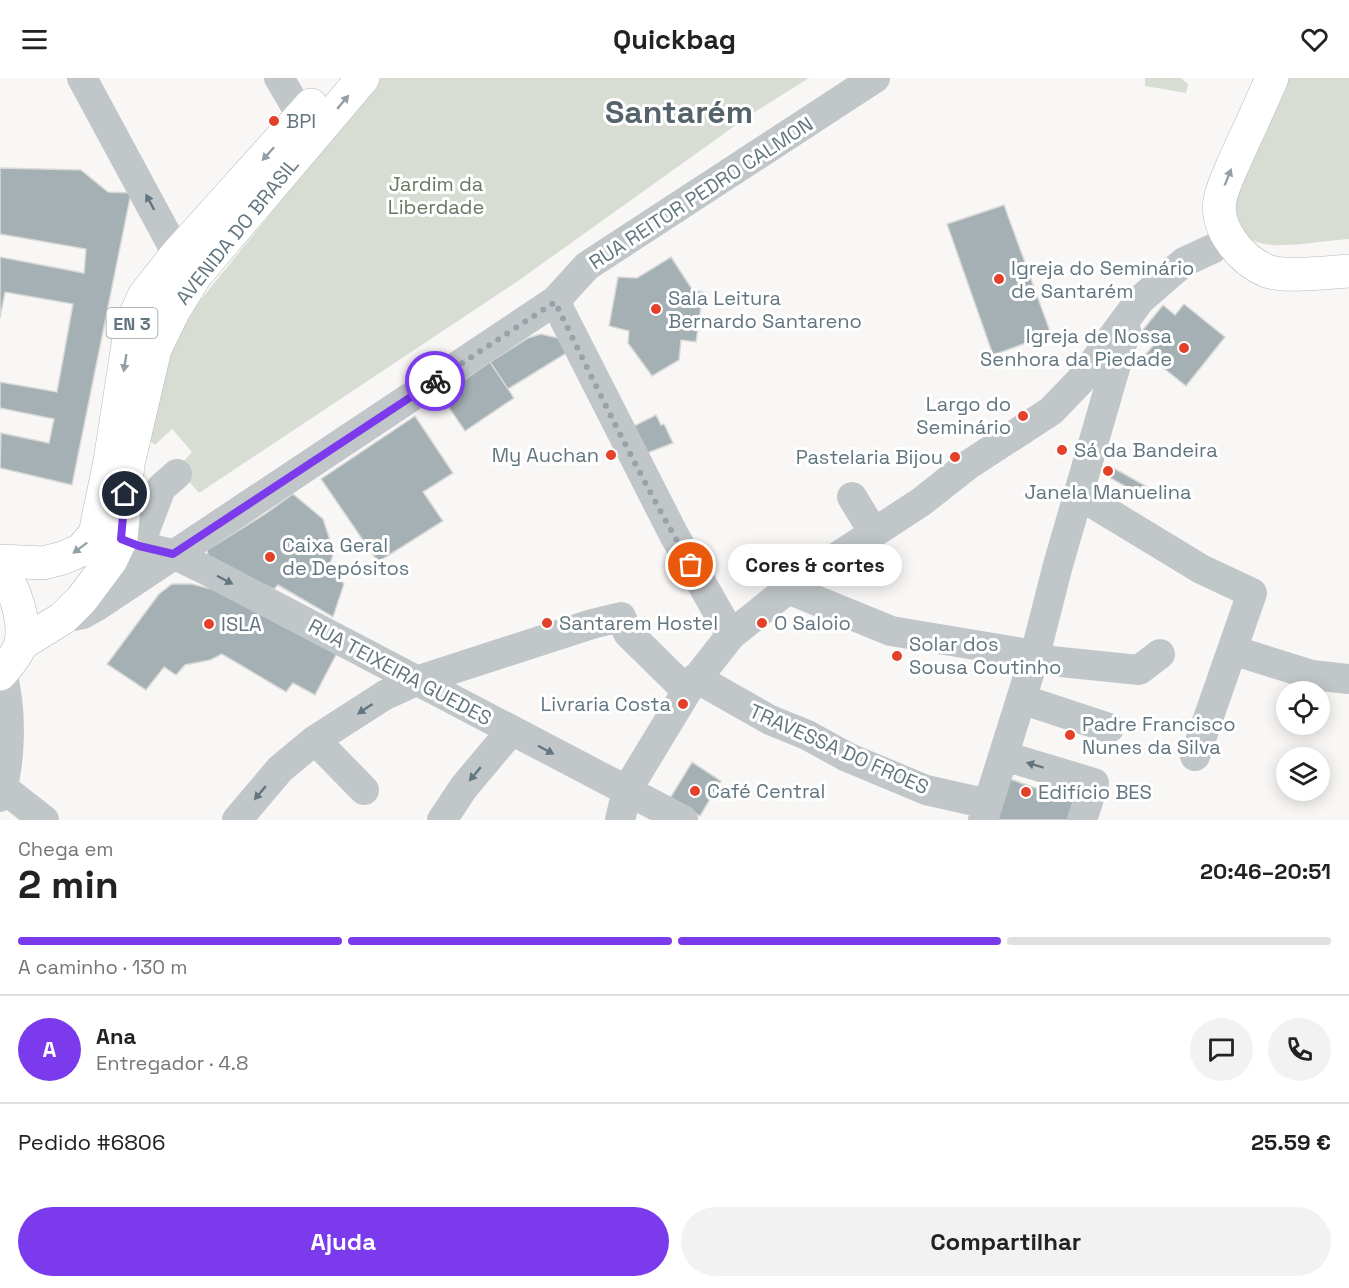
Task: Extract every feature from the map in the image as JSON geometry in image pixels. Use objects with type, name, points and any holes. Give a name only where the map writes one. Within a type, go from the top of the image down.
[{"type":"main road","name":"AVENIDA DO BRASIL","points":[[0,561],[43,563],[63,558],[81,550],[95,534],[110,461],[131,325],[144,296],[177,254],[302,117],[333,78]]},
{"type":"main road","name":"AVENIDA DO BRASIL","points":[[21,644],[63,618],[82,599],[111,560],[130,543],[129,458],[154,349],[173,312],[195,276],[363,78]]},
{"type":"main road","points":[[1246,78],[1238,106],[1209,167],[1202,190],[1199,210],[1204,233],[1225,249],[1268,272],[1293,274],[1349,270]]},
{"type":"main road","points":[[1225,249],[1229,240],[1220,217],[1220,200],[1226,180],[1272,78]]},
{"type":"main road","points":[[0,571],[12,589],[21,611],[21,644]]},
{"type":"main road","name":"EN 3","points":[[1,674],[21,644]]},
{"type":"street","points":[[82,78],[177,254]]},
{"type":"street","points":[[279,78],[302,117]]},
{"type":"street","name":"RUA REITOR PEDRO CALMON","points":[[63,618],[83,614],[555,302],[587,266],[875,78]]},
{"type":"street","points":[[620,820],[627,790],[692,684],[730,635],[788,589],[921,502],[968,465],[1051,411],[1080,381],[1140,300],[1184,262],[1225,249]]},
{"type":"street","points":[[555,302],[674,535],[730,635]]},
{"type":"street","points":[[985,812],[1035,655],[1131,310]]},
{"type":"street","points":[[112,594],[130,543],[161,488],[177,474]]},
{"type":"street","points":[[1079,495],[1201,569],[1252,593],[1195,756]]},
{"type":"street","points":[[852,497],[874,533]]},
{"type":"street","points":[[130,543],[173,554]]},
{"type":"street","name":"RUA TEIXEIRA GUEDES","points":[[173,554],[683,820]]},
{"type":"street","points":[[788,589],[891,631],[1035,655],[1051,661],[1139,670],[1160,654]]},
{"type":"street","name":"TRAVESSA DO FROES","points":[[416,681],[621,617],[628,633],[692,684],[807,735],[847,757],[985,812]]},
{"type":"street","points":[[1232,650],[1312,675],[1349,679]]},
{"type":"street","points":[[1,674],[7,693],[8,714],[7,761],[1,793],[44,820]]},
{"type":"street","points":[[240,819],[280,769],[315,740],[385,695],[416,681]]},
{"type":"street","points":[[1021,699],[1109,728]]},
{"type":"street","points":[[442,820],[464,787],[511,731]]},
{"type":"street","points":[[315,740],[364,790]]},
{"type":"street","points":[[1004,756],[1094,783],[1082,820]]},
{"type":"green space","name":"Jardim da Liberdade","points":[[381,78],[809,78],[750,115],[518,281],[199,493],[177,468],[192,452],[172,429],[155,445],[147,438],[176,330]]},
{"type":"green space","points":[[1145,78],[1181,78],[1188,84],[1186,93],[1145,86]]},
{"type":"green space","points":[[1281,78],[1349,78],[1349,239],[1272,245],[1250,239],[1238,222],[1237,190]]},
{"type":"building","points":[[0,168],[81,170],[108,192],[131,193],[72,485],[0,468],[1,433],[49,443],[54,419],[0,408],[0,382],[57,392],[73,304],[5,292],[0,318],[0,257],[84,273],[86,249],[0,234]]},
{"type":"building","name":"Igreja do Seminário de Santarém","points":[[1004,205],[1051,334],[993,355],[947,224]]},
{"type":"building","name":"Sala Leitura Bernardo Santareno","points":[[671,257],[692,289],[703,292],[696,342],[681,340],[679,360],[652,376],[628,343],[629,331],[609,326],[618,277],[637,278]]},
{"type":"building","name":"Igreja de Nossa Senhora da Piedade","points":[[1184,304],[1225,337],[1186,386],[1146,354],[1156,342],[1142,331],[1163,305],[1175,315]]},
{"type":"building","points":[[541,334],[566,340],[573,349],[508,389],[490,362],[528,338]]},
{"type":"building","points":[[490,362],[514,398],[465,431],[441,396]]},
{"type":"building","points":[[656,415],[661,425],[664,424],[673,443],[647,453],[634,426]]},
{"type":"building","points":[[415,416],[453,473],[423,492],[443,521],[378,562],[321,479]]},
{"type":"building","points":[[1110,466],[1151,489],[1146,498],[1105,475]]},
{"type":"building","name":"Caixa Geral de Depósitos","points":[[293,494],[323,519],[334,552],[326,575],[335,572],[344,584],[333,617],[278,585],[274,589],[209,561],[207,550]]},
{"type":"building","name":"ISLA","points":[[172,584],[192,584],[215,590],[337,653],[315,695],[293,683],[286,692],[222,654],[210,660],[185,665],[176,675],[164,667],[146,690],[107,664],[159,594]]},
{"type":"building","name":"Café Central","points":[[692,762],[721,781],[700,816],[669,800]]},
{"type":"building","name":"Edifício BES","points":[[1010,779],[1081,804],[1075,820],[996,820]]},
{"type":"way so far","points":[[435,381],[555,302],[624,441],[691,565]]},
{"type":"place","name":"BPI","points":[[274,121]]},
{"type":"place","name":"Igreja do Seminário de Santarém","points":[[999,279]]},
{"type":"place","name":"Sala Leitura Bernardo Santareno","points":[[656,309]]},
{"type":"place","name":"Igreja de Nossa Senhora da Piedade","points":[[1184,348]]},
{"type":"place","name":"Largo do Seminário","points":[[1023,416]]},
{"type":"place","name":"Sá da Bandeira","points":[[1062,450]]},
{"type":"place","name":"My Auchan","points":[[611,455]]},
{"type":"place","name":"Pastelaria Bijou","points":[[955,457]]},
{"type":"place","name":"Janela Manuelina","points":[[1108,471]]},
{"type":"place","name":"Caixa Geral de Depósitos","points":[[270,557]]},
{"type":"place","name":"Cores & cortes","points":[[691,565]]},
{"type":"place","name":"Santarem Hostel","points":[[547,623]]},
{"type":"place","name":"O Saloio","points":[[762,623]]},
{"type":"place","name":"ISLA","points":[[209,624]]},
{"type":"place","name":"Solar dos Sousa Coutinho","points":[[897,656]]},
{"type":"place","name":"Livraria Costa","points":[[683,704]]},
{"type":"place","name":"Padre Francisco Nunes da Silva","points":[[1070,735]]},
{"type":"place","name":"Café Central","points":[[695,791]]},
{"type":"place","name":"Edifício BES","points":[[1026,792]]},
{"type":"district","name":"Santarém","points":[[679,112]]},
{"type":"route","points":[[125,494],[121,539],[173,554],[435,381]]}]
